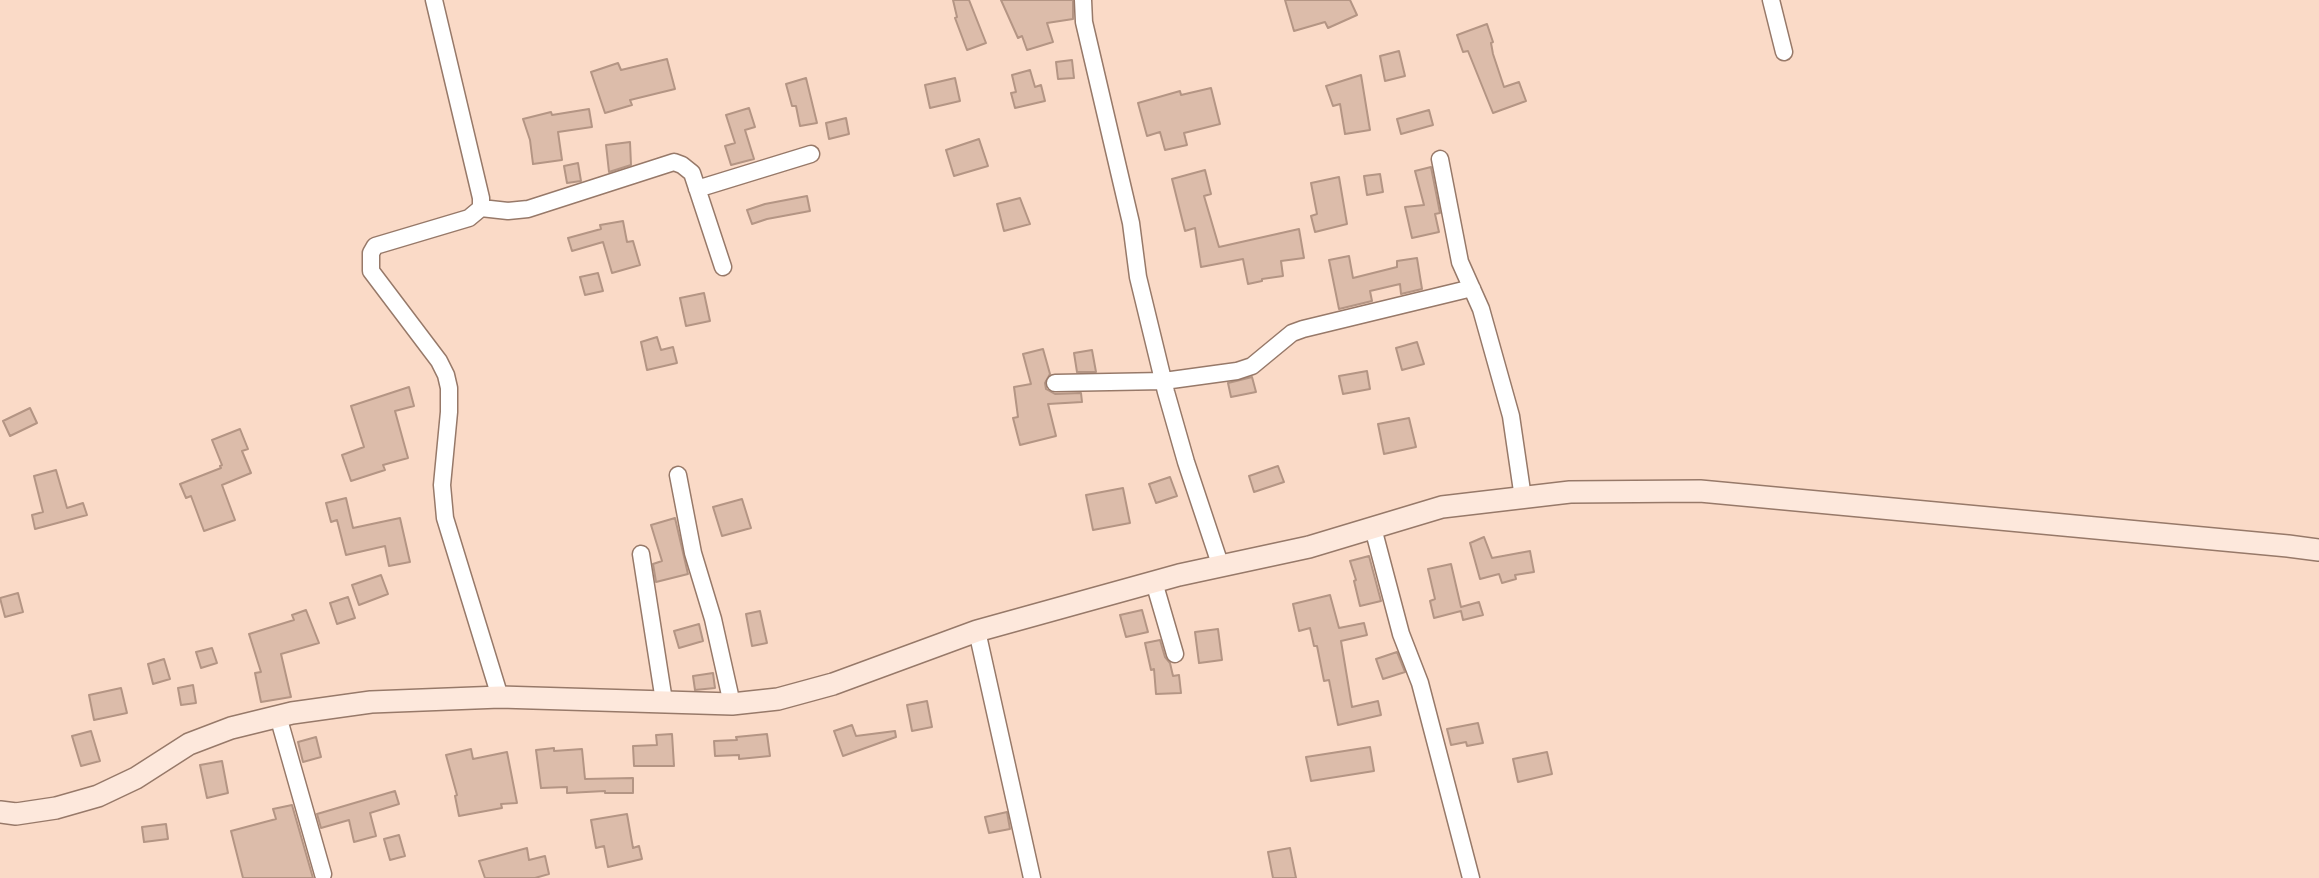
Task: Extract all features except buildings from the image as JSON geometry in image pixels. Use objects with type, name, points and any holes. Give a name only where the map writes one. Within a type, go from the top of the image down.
[{"type":"main road","points":[[0,812],[16,814],[56,808],[98,796],[136,778],[189,744],[231,728],[278,716],[370,702],[500,697],[732,704],[778,699],[833,684],[977,631],[1154,582],[1310,547],[1442,507],[1570,492],[1700,491],[2319,550]]},
{"type":"street","points":[[435,0],[481,198],[481,208]]},
{"type":"street","points":[[1083,0],[1084,22],[1131,223],[1138,277],[1186,462],[1222,567]]},
{"type":"street","points":[[1771,0],[1784,52]]},
{"type":"street","points":[[697,189],[811,154]]},
{"type":"street","points":[[1440,159],[1460,262],[1481,309],[1511,416],[1523,498]]},
{"type":"street","points":[[500,697],[445,519],[442,485],[449,412],[446,375],[429,347],[371,271],[371,253],[375,246],[468,218],[481,208],[508,211],[528,209],[674,162],[682,164],[692,173],[723,267]]},
{"type":"street","points":[[1055,383],[1164,381],[1237,371],[1252,366],[1292,333],[1303,329],[1472,288]]},
{"type":"street","points":[[677,475],[693,553],[713,619],[732,704]]},
{"type":"street","points":[[1373,528],[1401,634],[1420,682],[1471,878]]},
{"type":"street","points":[[641,554],[664,701]]},
{"type":"street","points":[[1154,582],[1175,654]]},
{"type":"street","points":[[977,631],[1032,878]]},
{"type":"street","points":[[278,716],[323,874]]}]
